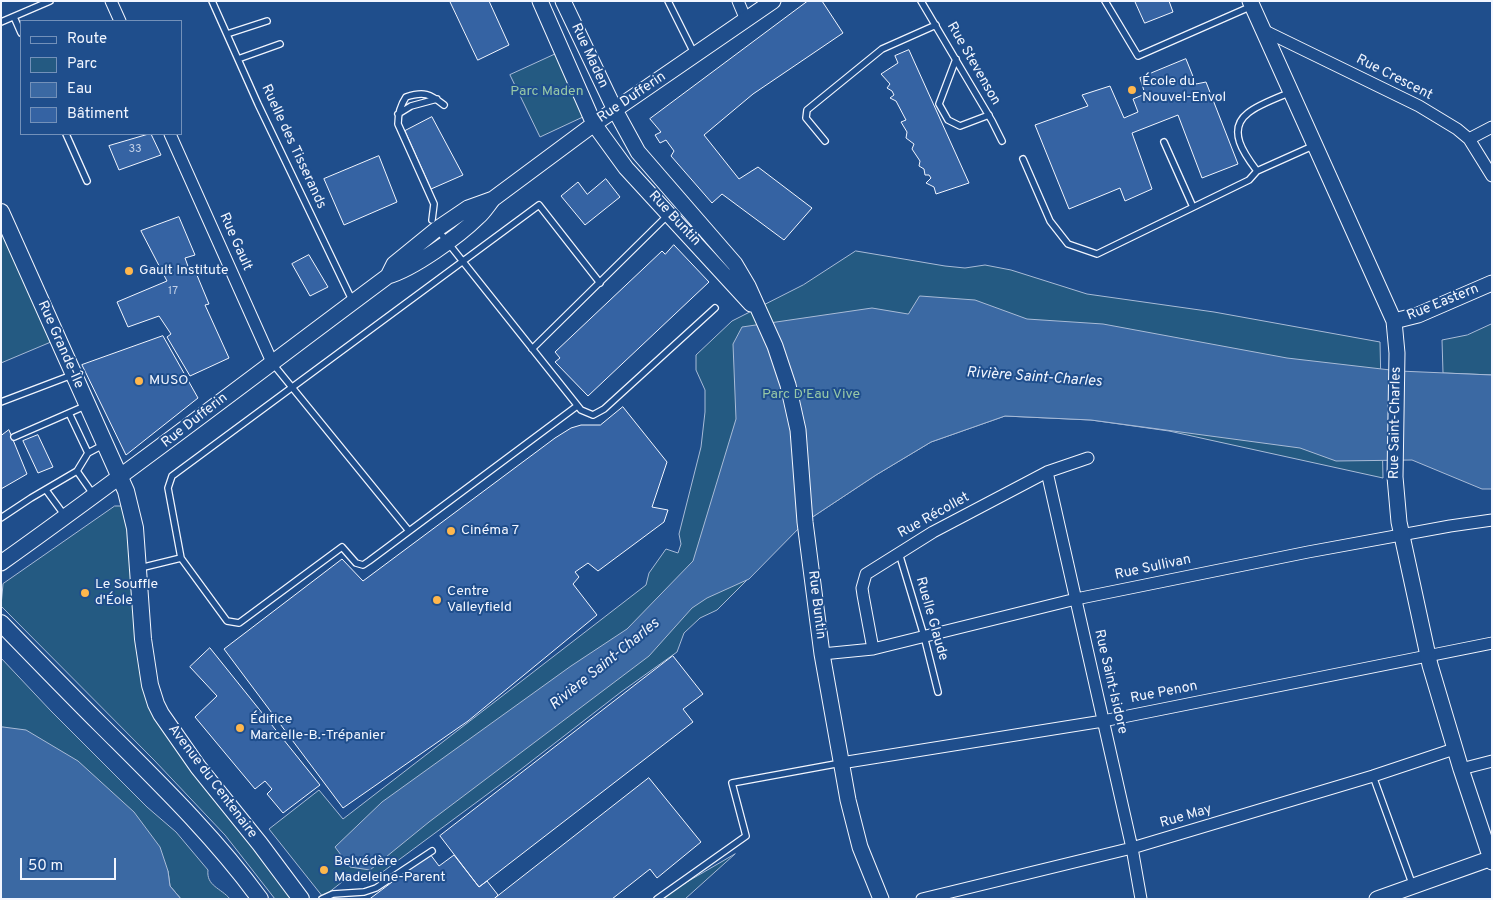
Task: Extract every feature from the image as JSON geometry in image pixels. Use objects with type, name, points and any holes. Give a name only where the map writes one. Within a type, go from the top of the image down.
[{"type":"main road","name":"Rue Grande-Île","points":[[2,214],[120,478]]},
{"type":"main road","name":"Avenue du Centenaire","points":[[120,478],[126,491],[135,528],[143,639],[156,704],[198,767],[260,844],[300,899]]},
{"type":"main road","points":[[1,622],[173,797],[246,880],[260,899]]},
{"type":"street","points":[[111,1],[120,20]]},
{"type":"street","name":"Rue Maden","points":[[540,1],[594,124]]},
{"type":"street","name":"Rue Maden","points":[[563,1],[615,110]]},
{"type":"street","points":[[738,1],[746,20]]},
{"type":"street","name":"Rue Dufferin","points":[[1,563],[120,478],[388,276],[407,269],[446,242],[478,217],[493,199],[594,124],[773,1]]},
{"type":"street","name":"Rue Saint-Charles","points":[[1251,4],[1394,322],[1397,353],[1395,477],[1397,512],[1428,656],[1454,749],[1491,860]]},
{"type":"street","name":"Rue Crescent","points":[[1263,30],[1419,106],[1457,129],[1469,139],[1492,176]]},
{"type":"street","name":"Rue Buntin","points":[[615,110],[638,152],[735,264],[748,286],[775,346],[788,385],[798,430],[805,522],[822,654],[848,800],[860,847],[881,899]]},
{"type":"street","name":"Rue Buntin","points":[[594,124],[626,168],[761,316]]},
{"type":"street","points":[[1469,139],[1492,127]]},
{"type":"street","name":"Rue Gault","points":[[170,135],[272,362]]},
{"type":"street","name":"Rue Dufferin","points":[[388,276],[394,264],[434,225],[468,208],[493,199]]},
{"type":"street","name":"Rue Eastern","points":[[1394,322],[1418,315],[1492,283]]},
{"type":"street","name":"Rue Récollet","points":[[872,649],[863,595],[866,574],[933,532],[1047,472],[1088,458]]},
{"type":"street","name":"Rue Saint-Isidore","points":[[1047,472],[1132,848],[1140,899]]},
{"type":"street","name":"Rue Sullivan","points":[[822,654],[872,649],[1076,600],[1308,552],[1492,520]]},
{"type":"street","name":"Rue Penon","points":[[841,763],[1103,721],[1492,643]]},
{"type":"street","name":"Rue May","points":[[922,899],[1132,848],[1373,776],[1454,749]]},
{"type":"street","points":[[1461,770],[1492,761]]},
{"type":"street","points":[[1377,899],[1491,860]]},
{"type":"lane","points":[[1,22],[50,1]]},
{"type":"lane","name":"Ruelle des Tisserands","points":[[212,1],[258,104],[353,302]]},
{"type":"lane","points":[[668,1],[695,55]]},
{"type":"lane","name":"Rue Stevenson","points":[[921,1],[989,115],[1002,141]]},
{"type":"lane","points":[[1105,1],[1138,56],[1251,4]]},
{"type":"lane","points":[[14,17],[20,30]]},
{"type":"lane","points":[[227,34],[267,21]]},
{"type":"lane","points":[[824,141],[806,118],[807,110],[882,49],[936,25]]},
{"type":"lane","points":[[238,59],[280,44]]},
{"type":"lane","points":[[956,59],[939,104],[948,120],[960,126],[989,115]]},
{"type":"lane","points":[[1257,171],[1238,140],[1238,128],[1248,113],[1291,92]]},
{"type":"lane","points":[[444,105],[431,96],[417,93],[406,96],[398,114],[398,124],[434,204],[434,225],[581,410],[593,415],[604,409],[715,308]]},
{"type":"lane","points":[[398,114],[411,106],[437,99]]},
{"type":"lane","points":[[66,135],[87,181]]},
{"type":"lane","points":[[1164,142],[1193,207]]},
{"type":"lane","points":[[1023,159],[1050,221],[1068,244],[1097,254],[1249,180],[1257,171],[1315,145]]},
{"type":"lane","points":[[577,406],[363,565],[356,563],[342,547],[239,623],[227,621],[180,558],[168,488],[172,476],[539,205],[600,283]]},
{"type":"lane","points":[[532,349],[669,214]]},
{"type":"lane","points":[[272,362],[409,531]]},
{"type":"lane","points":[[1,402],[74,374]]},
{"type":"lane","points":[[14,437],[87,405]]},
{"type":"lane","points":[[69,413],[88,453]]},
{"type":"lane","points":[[1,518],[77,471],[88,453],[105,444]]},
{"type":"lane","points":[[77,471],[94,496]]},
{"type":"lane","points":[[46,490],[66,517]]},
{"type":"lane","name":"Ruelle Glaude","points":[[899,554],[924,636],[938,692]]},
{"type":"lane","points":[[138,569],[180,558]]},
{"type":"lane","points":[[657,899],[746,836],[732,783],[841,763]]},
{"type":"lane","points":[[1373,776],[1413,886]]},
{"type":"lane","points":[[322,899],[333,894],[364,892],[376,888],[432,851]]},
{"type":"green space","name":"Parc Maden","points":[[558,53],[585,116],[540,137],[510,75]]},
{"type":"green space","points":[[1,215],[58,339],[1,363]]},
{"type":"green space","name":"Parc D'Eau Vive","points":[[856,251],[945,266],[965,268],[985,265],[1011,270],[1087,294],[1214,312],[1380,342],[1383,478],[1169,431],[1091,420],[1005,416],[931,442],[876,475],[805,522],[717,610],[700,618],[684,633],[677,652],[621,692],[520,770],[369,882],[347,878],[323,897],[269,829],[319,790],[343,819],[646,585],[649,573],[666,549],[678,553],[681,544],[679,534],[701,447],[705,412],[705,390],[696,370],[696,355],[732,321],[803,285]]},
{"type":"green space","points":[[1492,324],[1492,375],[1443,373],[1442,340],[1467,335]]},
{"type":"green space","points":[[115,506],[123,506],[129,520],[144,677],[294,899],[275,899],[225,835],[154,760],[1,606],[3,584]]},
{"type":"green space","points":[[1,658],[147,807],[176,832],[208,870],[209,880],[230,899],[181,899],[170,886],[168,871],[3,727],[1,728]]},
{"type":"green space","points":[[735,854],[685,899],[658,899]]},
{"type":"water","name":"Parc D'Eau Vive","points":[[920,296],[975,300],[1027,319],[1103,324],[1287,358],[1399,371],[1492,375],[1492,489],[1482,489],[1412,460],[1336,461],[1300,448],[1091,420],[1005,416],[931,442],[876,475],[805,522],[749,579],[707,598],[692,608],[649,656],[429,822],[370,870],[350,867],[335,847],[382,802],[571,666],[627,629],[693,561],[736,419],[733,344],[742,327],[872,308],[908,314]]},
{"type":"water","points":[[1,728],[26,730],[78,761],[134,812],[160,847],[168,871],[170,886],[181,899],[1,899]]},
{"type":"building","points":[[450,1],[489,1],[509,45],[478,60]]},
{"type":"building","points":[[808,1],[822,1],[843,33],[753,94],[704,135],[739,179],[758,167],[812,208],[784,240],[722,194],[712,203],[671,156],[674,151],[666,140],[660,143],[655,135],[661,132],[650,119]]},
{"type":"building","points":[[1135,1],[1169,1],[1173,12],[1145,23]]},
{"type":"building","points":[[909,50],[969,183],[936,194],[934,187],[926,183],[931,178],[929,175],[925,175],[924,169],[919,166],[920,161],[912,149],[914,144],[906,138],[907,132],[901,122],[906,120],[896,101],[890,98],[894,95],[887,88],[890,84],[881,74],[898,63],[895,56]]},
{"type":"building","points":[[1186,59],[1196,84],[1206,82],[1238,164],[1202,178],[1178,115],[1132,133],[1152,189],[1125,201],[1120,188],[1069,209],[1035,125],[1088,106],[1082,95],[1110,86],[1124,118],[1138,112],[1133,99],[1145,94],[1140,78]]},
{"type":"building","points":[[432,117],[463,175],[431,189],[405,131]]},
{"type":"building","points":[[151,135],[161,155],[119,170],[109,146]]},
{"type":"building","points":[[379,156],[397,202],[344,225],[324,179]]},
{"type":"building","points":[[606,179],[620,197],[585,225],[561,196],[578,182],[587,194]]},
{"type":"building","name":"Gault Institute","points":[[179,217],[195,255],[185,258],[189,269],[194,268],[209,304],[205,305],[229,358],[190,376],[167,337],[171,334],[159,316],[128,327],[117,302],[167,281],[141,231]]},
{"type":"building","points":[[674,245],[709,282],[588,396],[555,362],[560,358],[555,352],[662,251],[665,254]]},
{"type":"building","points":[[309,255],[328,287],[310,296],[292,264]]},
{"type":"building","name":"MUSO","points":[[163,336],[198,398],[126,455],[82,365]]},
{"type":"building","name":"Centre Valleyfield","points":[[623,407],[667,462],[652,507],[668,510],[664,522],[598,571],[588,563],[575,572],[579,577],[573,584],[597,615],[468,721],[343,808],[224,649],[342,559],[363,581],[555,438],[571,428],[581,425],[600,425]]},
{"type":"building","points":[[9,430],[27,474],[1,489],[1,436]]},
{"type":"building","points":[[38,435],[53,467],[38,473],[23,441]]},
{"type":"building","name":"Édifice Marcelle-B.-Trépanier","points":[[210,648],[320,785],[283,813],[267,794],[272,789],[265,781],[255,789],[195,717],[217,696],[190,667]]},
{"type":"building","points":[[673,656],[703,694],[683,709],[693,722],[479,887],[440,836]]},
{"type":"building","points":[[649,778],[701,842],[657,878],[650,869],[612,899],[494,899]]},
{"type":"building","points":[[430,854],[439,866],[454,855],[479,887],[487,881],[498,895],[494,899],[370,899]]},
{"type":"place","name":"École du Nouvel-Envol","points":[[1132,90]]},
{"type":"place","name":"Gault Institute","points":[[129,271]]},
{"type":"place","name":"MUSO","points":[[139,381]]},
{"type":"place","name":"Cinéma 7","points":[[451,531]]},
{"type":"place","name":"Le Souffle d'Éole","points":[[85,593]]},
{"type":"place","name":"Centre Valleyfield","points":[[437,600]]},
{"type":"place","name":"Édifice Marcelle-B.-Trépanier","points":[[240,728]]},
{"type":"place","name":"Belvédère Madeleine-Parent","points":[[324,870]]},
{"type":"water label","name":"Rivière Saint-Charles","points":[[1034,378]]},
{"type":"water label","name":"Rivière Saint-Charles","points":[[605,665]]}]
